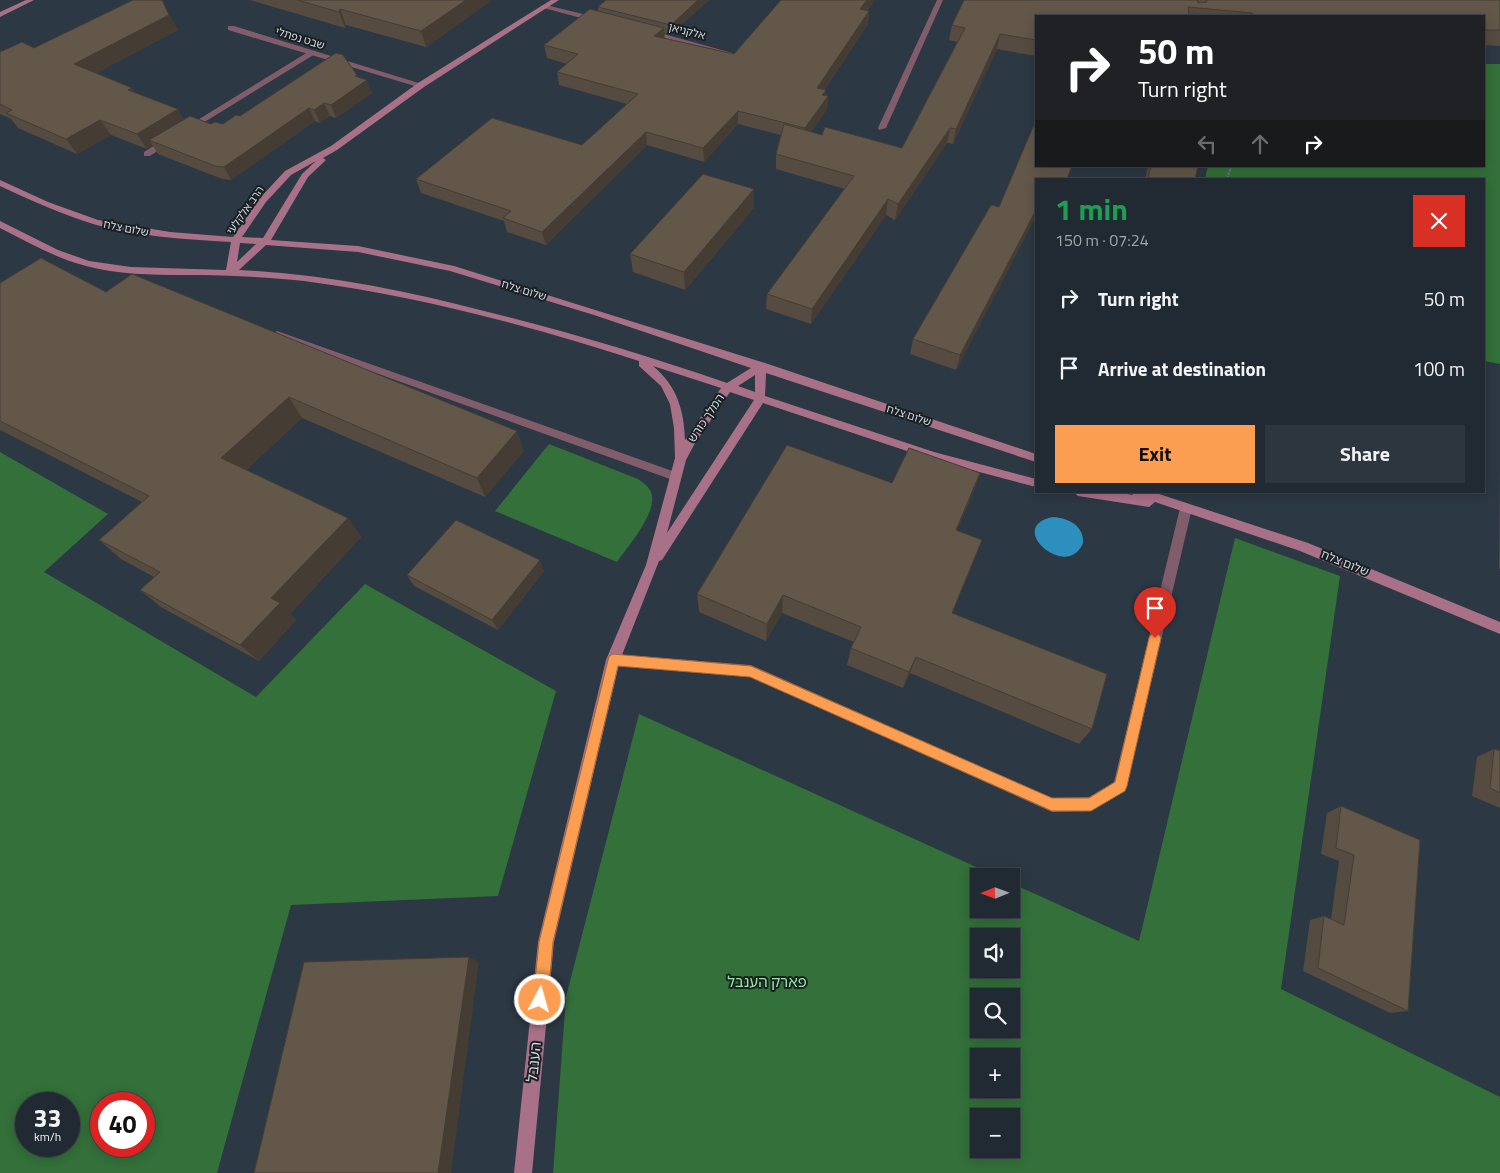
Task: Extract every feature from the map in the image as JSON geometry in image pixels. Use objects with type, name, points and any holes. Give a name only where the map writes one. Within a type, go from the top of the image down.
[{"type":"street","points":[[0,15],[31,0]]},
{"type":"street","name":"הרב אלקלעי","points":[[230,273],[236,239],[263,200],[288,174],[334,148],[421,85],[556,0]]},
{"type":"street","points":[[882,128],[940,0]]},
{"type":"street","points":[[546,7],[602,22]]},
{"type":"street","name":"שבט נפתלי","points":[[231,28],[312,54],[421,85]]},
{"type":"street","name":"אלקניאן","points":[[640,31],[734,55]]},
{"type":"street","points":[[147,154],[312,54]]},
{"type":"street","name":"הרב אלקלעי","points":[[230,273],[266,240],[305,176],[334,148]]},
{"type":"street","name":"שלום צלח","points":[[0,183],[45,204],[96,222],[170,235],[266,240],[358,248],[451,268],[598,313],[1035,458]]},
{"type":"street","points":[[0,224],[55,252],[86,263],[123,269],[260,274],[340,282],[428,300],[635,356],[760,399],[965,464],[1035,483]]},
{"type":"street","points":[[270,331],[674,476]]},
{"type":"street","points":[[635,356],[661,376],[673,396],[680,421],[680,460]]},
{"type":"street","points":[[760,399],[761,366]]},
{"type":"street","name":"המלך כורש","points":[[613,660],[652,565],[674,476],[680,460],[691,440],[727,388],[761,366]]},
{"type":"street","name":"המלך כורש","points":[[652,565],[760,399]]},
{"type":"street","name":"שלום צלח","points":[[1091,493],[1186,508]]},
{"type":"street","name":"שלום צלח","points":[[1141,493],[1304,547],[1500,628]]},
{"type":"street","points":[[613,660],[751,671],[1052,805],[1091,804],[1120,786],[1186,508]]},
{"type":"street","name":"הענבל","points":[[523,1173],[546,942],[613,660]]},
{"type":"green space","points":[[1485,64],[1500,64],[1500,364],[1485,361],[1485,178],[1205,178],[1208,167],[1485,167]]},
{"type":"green space","points":[[549,444],[638,479],[650,490],[652,498],[651,507],[647,517],[617,562],[495,511]]},
{"type":"green space","points":[[0,452],[108,514],[44,572],[256,697],[365,584],[556,691],[498,896],[291,905],[217,1173],[0,1173]]},
{"type":"green space","name":"פארק הענבל","points":[[1235,538],[1340,576],[1281,989],[1500,1097],[1500,1173],[553,1173],[566,997],[639,714],[978,868],[970,868],[970,918],[1020,918],[1020,887],[1139,941]]},
{"type":"water","points":[[1053,517],[1070,521],[1081,532],[1083,543],[1075,553],[1065,557],[1054,554],[1044,548],[1037,539],[1035,530],[1040,522]]},
{"type":"building","points":[[133,0],[162,0],[169,15],[74,64],[132,88],[128,90],[178,109],[137,134],[100,120],[66,139],[6,113],[12,110],[0,104],[0,52],[22,42],[34,48]]},
{"type":"building","points":[[297,0],[466,0],[421,31],[340,9],[339,12]]},
{"type":"building","points":[[606,0],[698,0],[671,25],[598,7]]},
{"type":"building","points":[[781,0],[867,0],[860,9],[869,11],[817,88],[826,90],[822,95],[828,96],[805,128],[738,111],[703,148],[646,132],[542,232],[503,218],[511,211],[416,179],[492,118],[582,145],[638,94],[557,72],[578,54],[544,45],[590,9],[664,28],[654,36],[734,54]]},
{"type":"building","points":[[964,0],[1197,0],[1198,3],[1207,2],[1206,0],[1500,0],[1500,30],[1485,30],[1485,15],[1253,15],[1252,13],[1188,7],[1189,15],[1035,15],[1035,40],[1000,34],[956,129],[950,128],[898,204],[888,199],[812,309],[767,294],[854,176],[776,154],[784,124],[822,135],[825,127],[902,148],[965,28],[952,25]]},
{"type":"building","points":[[336,53],[343,55],[357,75],[355,76],[367,80],[331,105],[324,103],[314,110],[309,108],[224,167],[215,166],[149,140],[190,116],[211,124],[215,122],[223,124],[236,115],[240,116]]},
{"type":"building","points":[[1035,122],[1035,167],[1072,167],[1067,178],[1035,178],[1035,212],[960,355],[913,339],[991,205],[999,207]]},
{"type":"building","points":[[1151,167],[1198,167],[1195,178],[1148,178]]},
{"type":"building","points":[[703,174],[754,189],[684,272],[630,254]]},
{"type":"building","points":[[41,258],[106,292],[132,274],[517,431],[477,478],[289,397],[221,458],[348,518],[271,598],[280,603],[240,645],[140,590],[160,572],[99,540],[149,496],[0,421],[0,283]]},
{"type":"building","points":[[787,445],[892,483],[909,448],[980,473],[956,530],[982,540],[952,613],[1107,674],[1092,729],[916,657],[909,672],[851,648],[861,627],[783,595],[767,624],[697,594]]},
{"type":"building","points":[[456,520],[540,560],[492,620],[407,575]]},
{"type":"building","points":[[1494,749],[1500,751],[1500,793],[1490,788]]},
{"type":"building","points":[[1341,806],[1420,840],[1408,1011],[1318,968],[1324,916],[1344,925],[1354,855],[1336,848]]},
{"type":"building","points":[[469,957],[438,1173],[254,1173],[304,962]]},
{"type":"route","points":[[540,1000],[546,942],[613,660],[751,671],[1052,805],[1091,804],[1120,786],[1155,638]]}]
